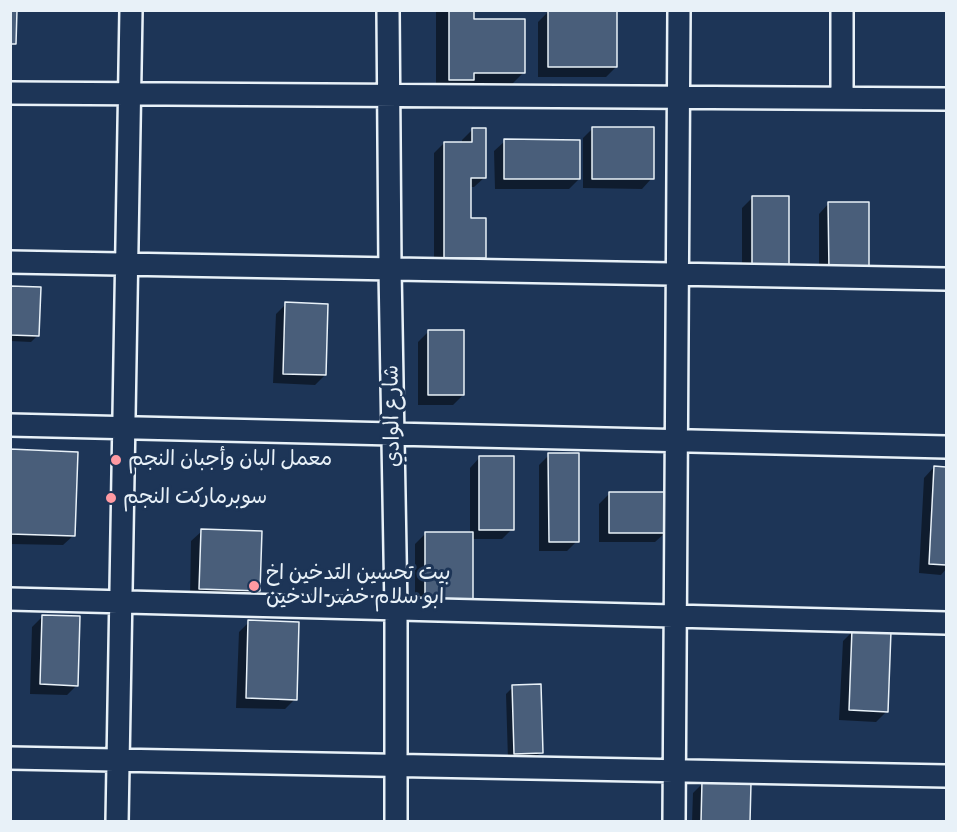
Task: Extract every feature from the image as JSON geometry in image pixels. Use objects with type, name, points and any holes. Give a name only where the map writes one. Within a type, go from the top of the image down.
[{"type":"street","points":[[117,822],[131,10]]},
{"type":"street","name":"شارع الوادي","points":[[388,10],[396,609],[396,822]]},
{"type":"street","points":[[674,822],[679,10]]},
{"type":"street","points":[[842,10],[842,98]]},
{"type":"street","points":[[10,93],[946,99]]},
{"type":"street","points":[[10,262],[946,279]]},
{"type":"street","points":[[10,425],[946,447]]},
{"type":"street","points":[[10,599],[946,623]]},
{"type":"street","points":[[10,758],[946,776]]},
{"type":"building","points":[[10,10],[17,10],[16,44],[10,44]]},
{"type":"building","points":[[449,10],[474,10],[474,19],[525,19],[525,73],[474,73],[474,80],[449,80]]},
{"type":"building","points":[[548,10],[617,10],[617,67],[548,67]]},
{"type":"building","points":[[592,127],[654,127],[654,179],[592,179]]},
{"type":"building","points":[[472,128],[486,128],[486,178],[471,178],[471,218],[486,218],[486,258],[444,258],[444,142],[472,142]]},
{"type":"building","points":[[504,139],[580,140],[580,179],[504,179]]},
{"type":"building","points":[[752,196],[789,196],[789,269],[752,269]]},
{"type":"building","points":[[828,202],[869,202],[869,271],[829,271]]},
{"type":"building","points":[[10,286],[41,287],[39,336],[10,335]]},
{"type":"building","points":[[285,302],[328,304],[326,375],[283,374]]},
{"type":"building","points":[[428,330],[464,330],[464,395],[428,395]]},
{"type":"building","points":[[10,449],[78,452],[75,536],[10,534]]},
{"type":"building","points":[[548,453],[579,453],[579,542],[549,542]]},
{"type":"building","points":[[479,456],[514,456],[514,530],[479,530]]},
{"type":"building","points":[[934,466],[946,467],[946,565],[929,564]]},
{"type":"building","points":[[609,492],[667,492],[667,533],[609,533]]},
{"type":"building","points":[[201,529],[262,531],[260,591],[199,589]]},
{"type":"building","points":[[425,532],[473,532],[473,604],[425,604]]},
{"type":"building","points":[[42,615],[80,616],[78,686],[40,684]]},
{"type":"building","points":[[248,620],[299,622],[297,700],[246,698]]},
{"type":"building","points":[[852,629],[891,631],[888,712],[849,710]]},
{"type":"building","points":[[541,684],[543,753],[514,754],[512,685]]},
{"type":"building","points":[[702,781],[751,783],[750,822],[701,822]]},
{"type":"place","name":"معمل البان وأجبان النجم","points":[[116,460]]},
{"type":"place","name":"سوبرماركت النجم","points":[[111,498]]},
{"type":"place","name":"بيت تحسين التدخين اخ ابو سلام خضر الدخين","points":[[254,586]]}]
